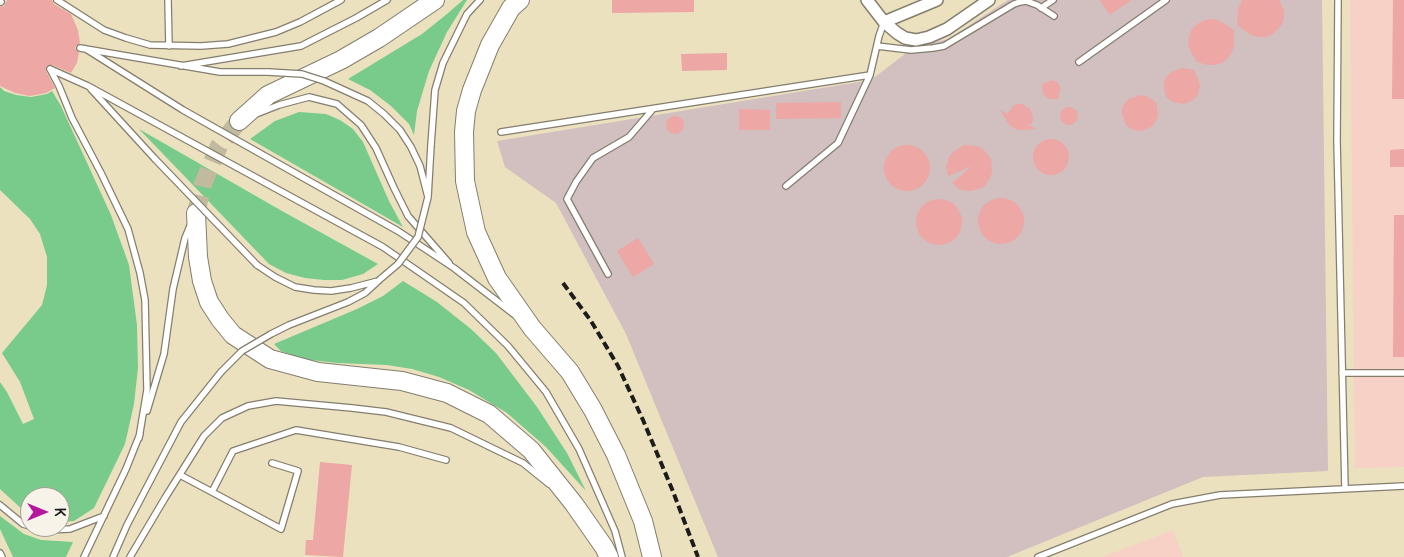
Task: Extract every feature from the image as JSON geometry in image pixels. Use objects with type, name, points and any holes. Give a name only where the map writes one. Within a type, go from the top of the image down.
[{"type":"main road","points":[[239,121],[268,95],[341,60],[379,38],[435,0]]},
{"type":"main road","points":[[520,0],[511,8],[490,45],[466,110],[464,132],[465,181],[476,232],[497,278],[532,328],[570,372],[593,410],[616,455],[643,521],[652,557]]},
{"type":"main road","points":[[196,212],[198,257],[202,281],[210,302],[220,319],[233,335],[270,359],[318,372],[402,381],[447,393],[489,414],[531,450],[574,504],[609,557]]},
{"type":"street","points":[[868,0],[884,22],[897,33],[905,38],[916,40],[929,38],[947,29],[989,0]]},
{"type":"street","points":[[884,22],[937,0]]},
{"type":"street","points":[[643,521],[658,557]]},
{"type":"lane","points":[[57,0],[104,30],[150,44],[169,46],[228,44],[255,38],[300,22],[341,0]]},
{"type":"lane","points":[[168,0],[169,46]]},
{"type":"lane","points":[[181,66],[301,46],[386,0]]},
{"type":"lane","points":[[113,557],[181,422],[221,372],[242,352],[271,334],[365,293],[398,264],[418,237],[428,197],[435,90],[443,63],[467,14],[480,0]]},
{"type":"lane","points":[[1041,8],[1053,0]]},
{"type":"lane","points":[[1078,62],[1166,0]]},
{"type":"lane","points":[[1338,0],[1337,141],[1345,489]]},
{"type":"lane","points":[[877,46],[911,50],[944,46],[1014,4],[1026,2],[1036,5],[1054,16]]},
{"type":"lane","points":[[786,186],[838,143],[870,75],[884,22]]},
{"type":"lane","points":[[428,197],[420,166],[400,130],[368,101],[324,80],[302,74],[220,72],[83,48],[183,110],[398,231],[454,268],[532,328]]},
{"type":"lane","points":[[139,438],[147,390],[144,300],[140,272],[128,230],[72,118],[50,69],[88,86],[383,248],[464,303],[508,346],[546,392],[580,448],[615,531],[622,557]]},
{"type":"lane","points":[[501,132],[870,75]]},
{"type":"lane","points":[[88,86],[257,266],[275,278],[295,287],[314,290],[331,291],[378,281]]},
{"type":"lane","points":[[239,121],[279,105],[309,97],[336,104],[361,125],[376,148],[408,216],[454,268]]},
{"type":"lane","points":[[608,274],[567,199],[576,182],[593,158],[629,137],[654,109]]},
{"type":"lane","points":[[84,557],[139,438],[164,354],[174,289],[185,238],[196,212]]},
{"type":"lane","points":[[1342,373],[1404,373]]},
{"type":"lane","points":[[130,557],[204,436],[222,418],[248,406],[276,401],[386,412],[451,428],[523,463],[574,504]]},
{"type":"lane","points":[[212,492],[233,451],[296,430],[398,447],[446,460]]},
{"type":"lane","points":[[180,475],[281,529],[298,471],[272,463]]},
{"type":"lane","points":[[1038,557],[1172,504],[1220,494],[1404,486]]},
{"type":"lane","points":[[0,505],[20,522]]},
{"type":"lane","points":[[70,529],[104,516]]},
{"type":"lane","points":[[0,553],[2,557]]},
{"type":"shaded area","points":[[1008,0],[1322,0],[1328,471],[1203,477],[1007,557],[718,557],[626,334],[556,203],[505,167],[497,141],[871,80],[914,47],[948,39]]},
{"type":"shaded area","points":[[1350,0],[1404,0],[1404,467],[1355,468]]},
{"type":"shaded area","points":[[1173,530],[1183,557],[1102,557]]},
{"type":"green space","points":[[463,0],[467,0],[447,32],[429,71],[417,111],[414,135],[409,124],[391,106],[370,90],[348,79],[422,34]]},
{"type":"green space","points":[[0,87],[4,91],[16,95],[31,97],[47,94],[52,91],[61,106],[111,215],[129,265],[137,325],[138,368],[134,404],[125,444],[94,508],[74,521],[70,521],[70,487],[20,487],[20,507],[0,489],[0,382],[23,424],[34,419],[20,382],[2,353],[42,305],[47,285],[47,257],[40,234],[30,219],[0,190]]},
{"type":"green space","points":[[299,112],[326,114],[340,120],[353,129],[363,142],[389,201],[403,227],[250,139],[275,121]]},
{"type":"green space","points":[[139,129],[378,264],[363,274],[342,280],[324,280],[286,273],[269,264]]},
{"type":"green space","points":[[403,281],[437,302],[471,329],[496,353],[537,407],[567,453],[586,491],[546,447],[507,413],[469,390],[439,377],[412,369],[387,365],[337,363],[302,359],[281,351],[274,344],[357,309],[383,296]]},
{"type":"green space","points":[[0,516],[20,531],[20,537],[73,542],[66,557],[13,557],[0,529]]},
{"type":"building","points":[[7,0],[52,0],[54,4],[71,14],[78,30],[80,43],[75,48],[79,53],[77,63],[71,73],[52,65],[47,66],[46,71],[55,88],[46,93],[30,96],[15,93],[0,86],[0,7],[4,6]]},
{"type":"building","points":[[612,0],[694,0],[694,12],[612,13]]},
{"type":"building","points":[[1100,0],[1131,0],[1110,15]]},
{"type":"building","points":[[1242,0],[1279,0],[1284,10],[1282,24],[1272,35],[1258,37],[1251,35],[1237,25],[1238,9]]},
{"type":"building","points":[[1393,0],[1404,0],[1404,99],[1392,99]]},
{"type":"building","points":[[1213,19],[1234,30],[1234,45],[1228,58],[1222,63],[1208,65],[1197,62],[1188,45],[1192,29],[1205,20]]},
{"type":"building","points":[[727,53],[727,70],[682,71],[681,54]]},
{"type":"building","points":[[1182,68],[1194,70],[1200,87],[1197,96],[1184,104],[1173,102],[1166,97],[1164,87],[1164,81],[1167,76],[1171,72]]},
{"type":"building","points":[[1053,80],[1060,86],[1058,99],[1049,99],[1043,94],[1042,86],[1044,83]]},
{"type":"building","points":[[1140,95],[1156,102],[1158,114],[1151,127],[1142,131],[1131,129],[1126,125],[1122,114],[1122,108],[1125,103],[1129,99]]},
{"type":"building","points":[[841,102],[841,118],[776,119],[776,103]]},
{"type":"building","points":[[1022,104],[1030,109],[1033,117],[1032,124],[1027,124],[1037,129],[1018,130],[1010,126],[1000,110],[1008,114],[1013,106]]},
{"type":"building","points":[[1065,107],[1073,107],[1078,112],[1076,123],[1065,125],[1060,120],[1060,112]]},
{"type":"building","points":[[739,109],[770,110],[770,130],[739,130]]},
{"type":"building","points":[[675,116],[681,119],[684,125],[681,131],[675,134],[669,131],[666,125],[669,119]]},
{"type":"building","points":[[1051,139],[1058,140],[1064,144],[1068,150],[1068,164],[1064,170],[1058,174],[1051,175],[1044,174],[1038,170],[1034,164],[1033,157],[1034,150],[1038,144],[1044,140]]},
{"type":"building","points":[[907,145],[920,149],[926,155],[930,168],[926,181],[920,187],[907,191],[894,187],[888,181],[884,168],[888,155],[894,149]]},
{"type":"building","points":[[964,145],[977,146],[983,149],[991,159],[992,172],[984,187],[968,191],[959,189],[952,183],[972,166],[948,176],[946,167],[949,157]]},
{"type":"building","points":[[1404,149],[1404,167],[1390,167],[1390,150]]},
{"type":"building","points":[[997,198],[1005,198],[1014,202],[1020,208],[1024,221],[1020,234],[1014,240],[1005,244],[997,244],[988,240],[982,234],[978,225],[978,217],[982,208],[988,202]]},
{"type":"building","points":[[935,199],[943,199],[952,203],[958,209],[962,222],[958,235],[952,241],[943,245],[935,245],[926,241],[920,235],[916,226],[916,218],[920,209],[926,203]]},
{"type":"building","points":[[1394,215],[1404,215],[1404,357],[1393,357]]},
{"type":"building","points":[[638,238],[654,264],[633,277],[617,251]]},
{"type":"building","points":[[320,462],[352,465],[343,557],[305,555],[306,540],[313,540]]},
{"type":"tunnel","points":[[196,213],[203,184],[219,146],[239,121]]},
{"type":"railway","points":[[563,283],[591,321],[618,366],[672,489],[698,557]]}]
